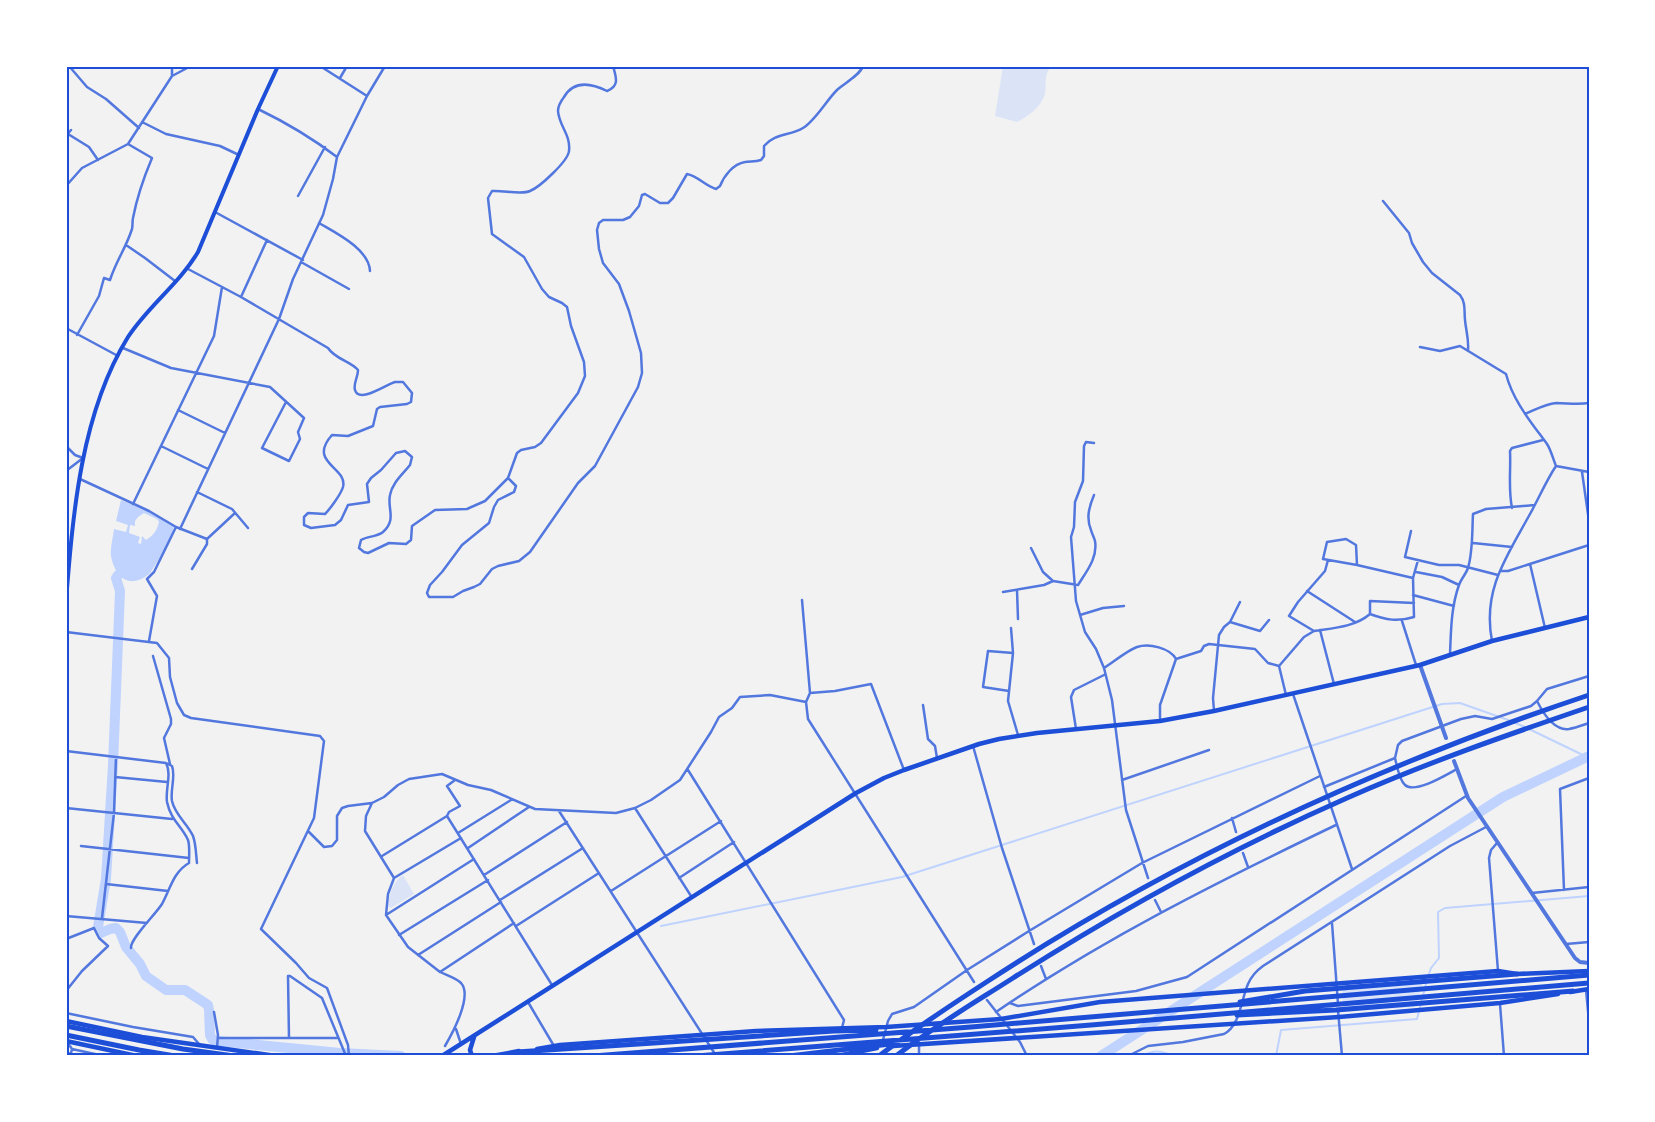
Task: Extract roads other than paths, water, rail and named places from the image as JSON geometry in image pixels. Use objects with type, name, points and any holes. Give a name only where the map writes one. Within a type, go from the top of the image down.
[{"type":"highway","points":[[880,1055],[1047,943],[1099,912],[1236,839],[1352,784],[1496,727],[1589,695]]},
{"type":"highway","points":[[898,1054],[1062,947],[1175,882],[1249,844],[1322,809],[1408,773],[1514,732],[1589,707]]},
{"type":"highway","points":[[1212,1007],[1305,991],[1517,974]]},
{"type":"highway","points":[[593,1056],[1589,975]]},
{"type":"highway","points":[[696,1056],[1589,983]]},
{"type":"highway","points":[[1207,1015],[1268,1014],[1573,991]]},
{"type":"highway","points":[[66,1026],[158,1045],[234,1056]]},
{"type":"highway","points":[[517,1052],[834,1031],[929,1030]]},
{"type":"highway","points":[[66,1035],[175,1056]]},
{"type":"highway","points":[[789,1056],[872,1047],[927,1038]]},
{"type":"main road","points":[[66,601],[83,458],[99,402],[122,348],[134,330],[188,269],[198,252],[278,66]]},
{"type":"main road","points":[[442,1056],[856,793],[904,770],[974,746],[1018,735],[1160,720],[1214,711],[1286,695],[1418,665],[1492,641],[1589,617]]},
{"type":"main road","points":[[492,1056],[554,1046],[702,1034],[886,1027],[1001,1019],[1100,1002],[1498,971],[1517,974],[1589,971]]},
{"type":"main road","points":[[837,1056],[881,1047],[919,1044],[1339,1017],[1532,999],[1588,989]]},
{"type":"main road","points":[[66,1021],[142,1037],[276,1056]]},
{"type":"main road","points":[[472,1056],[470,1050],[474,1036]]},
{"type":"main road","points":[[66,1041],[137,1056]]},
{"type":"street","points":[[69,66],[87,86],[106,99],[139,128]]},
{"type":"street","points":[[172,66],[172,76]]},
{"type":"street","points":[[66,186],[82,168],[128,144],[172,76],[191,66]]},
{"type":"street","points":[[320,66],[367,96]]},
{"type":"street","points":[[340,78],[347,66]]},
{"type":"street","points":[[180,529],[279,319],[293,279],[319,223],[333,179],[337,157],[367,96],[385,66]]},
{"type":"street","points":[[188,269],[279,319],[328,348],[332,353],[357,368],[358,373],[354,388],[359,396],[396,382],[403,382],[412,394],[411,402],[380,407],[377,409],[373,426],[348,436],[332,435],[328,440],[324,449],[326,460],[339,475],[343,488],[324,514],[308,513],[304,517],[304,525],[311,528],[335,525],[341,520],[348,505],[369,502],[367,484],[370,478],[381,470],[396,453],[401,451],[410,453],[412,457],[410,466],[390,492],[391,519],[384,531],[361,540],[359,548],[364,552],[372,551],[383,544],[406,544],[411,540],[412,526],[435,510],[456,510],[485,501],[508,478],[517,453],[541,443],[578,393],[585,376],[584,362],[571,326],[567,307],[549,297],[542,289],[524,258],[492,234],[488,198],[492,191],[530,190],[566,160],[569,152],[569,138],[560,122],[559,105],[569,90],[576,86],[592,84],[607,90],[612,88],[616,85],[617,79],[613,66]]},
{"type":"street","points":[[508,478],[516,486],[514,492],[498,500],[489,523],[457,551],[430,585],[427,593],[429,597],[453,597],[480,584],[492,569],[519,561],[530,552],[578,483],[595,466],[638,387],[642,373],[641,353],[619,284],[603,263],[597,230],[599,223],[603,220],[623,220],[630,217],[638,206],[642,195],[645,194],[660,203],[668,203],[686,174],[698,178],[710,187],[716,188],[720,186],[722,180],[731,169],[744,162],[761,160],[764,156],[764,146],[769,140],[804,128],[814,119],[829,98],[861,71],[863,66]]},
{"type":"street","points":[[258,110],[282,121],[337,157]]},
{"type":"street","points":[[142,122],[166,134],[220,146],[239,155]]},
{"type":"street","points":[[70,130],[67,135],[89,147],[98,160]]},
{"type":"street","points":[[77,334],[99,296],[104,278],[110,280],[115,263],[126,245],[133,226],[132,220],[140,196],[141,184],[152,158],[128,144]]},
{"type":"street","points":[[298,196],[325,148]]},
{"type":"street","points":[[1383,201],[1409,233],[1412,243],[1423,262],[1432,273],[1463,299],[1468,350]]},
{"type":"street","points":[[215,212],[267,240],[349,289]]},
{"type":"street","points":[[319,223],[350,241],[367,260],[370,271]]},
{"type":"street","points":[[241,297],[267,240]]},
{"type":"street","points":[[126,245],[177,282]]},
{"type":"street","points":[[133,504],[214,336],[222,287]]},
{"type":"street","points":[[66,328],[118,356]]},
{"type":"street","points":[[1420,348],[1440,351],[1460,346],[1506,374],[1510,388],[1525,414],[1547,445],[1556,466]]},
{"type":"street","points":[[122,348],[155,363],[195,374],[270,387],[304,418],[298,432],[300,439],[289,461],[262,448],[286,402]]},
{"type":"street","points":[[1525,414],[1548,404],[1578,405],[1589,403]]},
{"type":"street","points":[[178,410],[225,433]]},
{"type":"street","points":[[1512,508],[1509,491],[1511,472],[1510,451],[1512,448],[1543,440]]},
{"type":"street","points":[[1094,443],[1086,442],[1084,446],[1083,481],[1075,502],[1074,527],[1071,537],[1074,585],[1076,601],[1085,632],[1096,649],[1104,668],[1116,725],[1124,802],[1148,878]]},
{"type":"street","points":[[66,446],[75,455],[83,458]]},
{"type":"street","points":[[161,446],[208,469]]},
{"type":"street","points":[[66,471],[83,458]]},
{"type":"street","points":[[1556,466],[1589,472]]},
{"type":"street","points":[[1492,641],[1489,619],[1490,602],[1498,575],[1556,466]]},
{"type":"street","points":[[1582,472],[1589,521]]},
{"type":"street","points":[[80,479],[149,511],[180,529],[207,539]]},
{"type":"street","points":[[197,492],[232,509],[248,528]]},
{"type":"street","points":[[1031,548],[1043,572],[1052,581],[1078,585],[1093,560],[1095,542],[1088,518],[1094,495]]},
{"type":"street","points":[[1450,654],[1454,606],[1459,585],[1467,569],[1473,543],[1474,514],[1486,509],[1535,505]]},
{"type":"street","points":[[192,569],[207,544],[207,539],[235,513]]},
{"type":"street","points":[[149,641],[157,596],[148,579],[154,572],[176,527]]},
{"type":"street","points":[[1411,531],[1405,557],[1439,565],[1458,565],[1467,569],[1498,575]]},
{"type":"street","points":[[1357,565],[1356,545],[1346,539],[1327,542],[1323,559],[1413,578]]},
{"type":"street","points":[[1473,543],[1512,547]]},
{"type":"street","points":[[1500,572],[1589,545]]},
{"type":"street","points":[[1314,631],[1289,616],[1307,591],[1325,571],[1328,560]]},
{"type":"street","points":[[1370,614],[1385,620],[1402,621],[1414,617],[1413,578],[1418,560]]},
{"type":"street","points":[[1530,564],[1545,628]]},
{"type":"street","points":[[1416,572],[1442,577],[1459,585]]},
{"type":"street","points":[[1003,592],[1044,585],[1052,581]]},
{"type":"street","points":[[1017,590],[1018,619]]},
{"type":"street","points":[[1307,591],[1355,622]]},
{"type":"street","points":[[1413,595],[1454,606]]},
{"type":"street","points":[[802,600],[810,693],[806,702],[808,719],[974,982]]},
{"type":"street","points":[[1279,666],[1304,636],[1314,631],[1364,620],[1370,614],[1370,601],[1414,603]]},
{"type":"street","points":[[1214,711],[1213,698],[1219,635],[1230,622],[1240,602]]},
{"type":"street","points":[[1080,615],[1103,608],[1124,606]]},
{"type":"street","points":[[1230,622],[1260,631],[1269,620]]},
{"type":"street","points":[[1402,621],[1446,738]]},
{"type":"street","points":[[1011,628],[1013,653],[1008,701],[1018,735]]},
{"type":"street","points":[[1320,630],[1334,684]]},
{"type":"street","points":[[66,632],[157,643],[169,658],[170,677],[177,703],[184,715],[191,718],[320,736],[324,741],[314,818],[261,929],[309,978],[327,988],[348,1045],[347,1056]]},
{"type":"street","points":[[1176,659],[1201,651],[1204,646],[1209,644],[1219,644],[1254,649],[1264,660],[1279,666]]},
{"type":"street","points":[[1104,668],[1137,647],[1152,647],[1166,650],[1173,654],[1176,659]]},
{"type":"street","points":[[1009,691],[983,687],[988,651],[1013,653]]},
{"type":"street","points":[[131,948],[134,937],[148,923],[162,904],[181,867],[189,863],[188,840],[172,819],[167,803],[169,771],[164,738],[171,720],[153,656]]},
{"type":"street","points":[[1160,720],[1160,705],[1176,659]]},
{"type":"street","points":[[1279,666],[1286,695]]},
{"type":"street","points":[[1076,729],[1071,697],[1074,690],[1104,674]]},
{"type":"street","points":[[1457,769],[1412,789],[1402,782],[1395,758],[1398,745],[1402,741],[1470,716],[1492,719],[1530,706],[1547,689],[1589,676]]},
{"type":"street","points":[[810,693],[835,691],[871,684],[904,770]]},
{"type":"street","points":[[1293,693],[1352,870]]},
{"type":"street","points":[[308,831],[324,847],[332,846],[336,843],[338,836],[336,821],[339,812],[348,806],[372,803],[384,798],[398,785],[409,779],[442,774],[455,780],[491,790],[535,810],[616,814],[651,800],[680,780],[712,732],[719,717],[732,708],[740,697],[770,696],[806,702]]},
{"type":"street","points":[[1537,701],[1540,708],[1556,726],[1570,729],[1589,723]]},
{"type":"street","points":[[923,705],[928,739],[935,746],[937,758]]},
{"type":"street","points":[[974,746],[1002,848],[1034,944]]},
{"type":"street","points":[[1122,780],[1209,750]]},
{"type":"street","points":[[66,751],[168,764],[173,769],[172,803],[193,837],[197,863]]},
{"type":"street","points":[[102,918],[114,813],[116,757]]},
{"type":"street","points":[[1324,787],[1395,758]]},
{"type":"street","points":[[1454,761],[1468,797],[1497,843],[1575,958],[1580,962],[1589,963]]},
{"type":"street","points":[[688,770],[844,1020],[842,1028]]},
{"type":"street","points":[[881,1047],[886,1027],[892,1014],[914,1007],[1029,931],[1142,863],[1320,776]]},
{"type":"street","points":[[115,777],[167,782]]},
{"type":"street","points":[[1564,890],[1560,789],[1589,778]]},
{"type":"street","points":[[382,856],[460,806],[447,786],[455,780]]},
{"type":"street","points":[[1010,1003],[1018,1006],[1136,991],[1187,977],[1468,797]]},
{"type":"street","points":[[458,833],[511,800]]},
{"type":"street","points":[[372,803],[366,816],[365,831],[394,878]]},
{"type":"street","points":[[467,848],[529,807]]},
{"type":"street","points":[[66,808],[172,819]]},
{"type":"street","points":[[635,808],[692,898]]},
{"type":"street","points":[[559,811],[716,1056]]},
{"type":"street","points":[[447,816],[553,986]]},
{"type":"street","points":[[1232,818],[1236,832]]},
{"type":"street","points":[[611,891],[721,821]]},
{"type":"street","points":[[484,875],[567,822]]},
{"type":"street","points":[[996,1012],[1046,979],[1161,912],[1248,867],[1336,825]]},
{"type":"street","points":[[1128,1056],[1148,1046],[1183,1042],[1229,1032],[1234,1025],[1242,991],[1263,966],[1450,846],[1486,826]]},
{"type":"street","points":[[445,1046],[459,1023],[464,989],[460,983],[440,972],[408,947],[386,915],[388,894],[394,878],[461,838]]},
{"type":"street","points":[[679,878],[734,842]]},
{"type":"street","points":[[1497,843],[1491,850],[1489,858],[1498,971]]},
{"type":"street","points":[[81,846],[189,858]]},
{"type":"street","points":[[418,955],[583,848]]},
{"type":"street","points":[[1243,853],[1248,867]]},
{"type":"street","points":[[386,915],[474,859]]},
{"type":"street","points":[[440,972],[599,873]]},
{"type":"street","points":[[399,936],[488,880]]},
{"type":"street","points":[[106,884],[168,891]]},
{"type":"street","points":[[1532,893],[1589,888]]},
{"type":"street","points":[[1155,900],[1161,912]]},
{"type":"street","points":[[66,916],[148,923]]},
{"type":"street","points":[[1332,923],[1342,1056]]},
{"type":"street","points":[[66,939],[94,928],[99,938],[108,946],[82,971],[66,991]]},
{"type":"street","points":[[1566,944],[1589,942]]},
{"type":"street","points":[[1041,966],[1046,979]]},
{"type":"street","points":[[288,1038],[288,976],[290,976],[322,998],[347,1056]]},
{"type":"street","points":[[1588,989],[1589,1021]]},
{"type":"street","points":[[987,1000],[1016,1037],[1027,1056]]},
{"type":"street","points":[[528,1002],[554,1046]]},
{"type":"street","points":[[1500,1002],[1504,1056]]},
{"type":"street","points":[[214,1012],[218,1038],[218,1056]]},
{"type":"street","points":[[66,1013],[193,1038],[200,1046]]},
{"type":"street","points":[[456,1028],[461,1044]]},
{"type":"street","points":[[218,1038],[338,1038]]},
{"type":"street","points":[[66,1041],[72,1049],[104,1056]]},
{"type":"street","points":[[919,1044],[919,1056]]},
{"type":"street","points":[[66,1055],[71,1053],[72,1049]]},
{"type":"water","points":[[121,500],[148,511],[174,527],[154,568],[142,579],[129,581],[124,579],[116,570],[111,556],[114,529],[126,532],[128,525],[116,521]],"holes":[[[144,513],[157,519],[159,522],[155,532],[146,540],[142,536],[141,544],[138,543],[140,537],[129,533],[130,525],[135,526],[135,521]]]},
{"type":"waterway","points":[[118,575],[116,578],[120,591],[113,765],[106,879],[98,927],[101,933],[116,928],[120,932],[126,947],[140,964],[146,976],[166,990],[185,990],[208,1005],[210,1035],[212,1039],[340,1053],[401,1056]]},
{"type":"waterway","points":[[661,926],[902,877],[1442,704],[1460,703],[1511,721]]},
{"type":"waterway","points":[[1515,723],[1525,727]]},
{"type":"waterway","points":[[1529,729],[1587,757]]},
{"type":"waterway","points":[[1101,1056],[1503,797],[1589,756]]},
{"type":"waterway","points":[[1428,977],[1431,968],[1439,958],[1438,912],[1445,908],[1589,896]]},
{"type":"waterway","points":[[1276,1056],[1281,1030],[1417,1019],[1426,984]]},
{"type":"waterway","points":[[1142,1056],[1157,1052],[1172,1056]]}]
